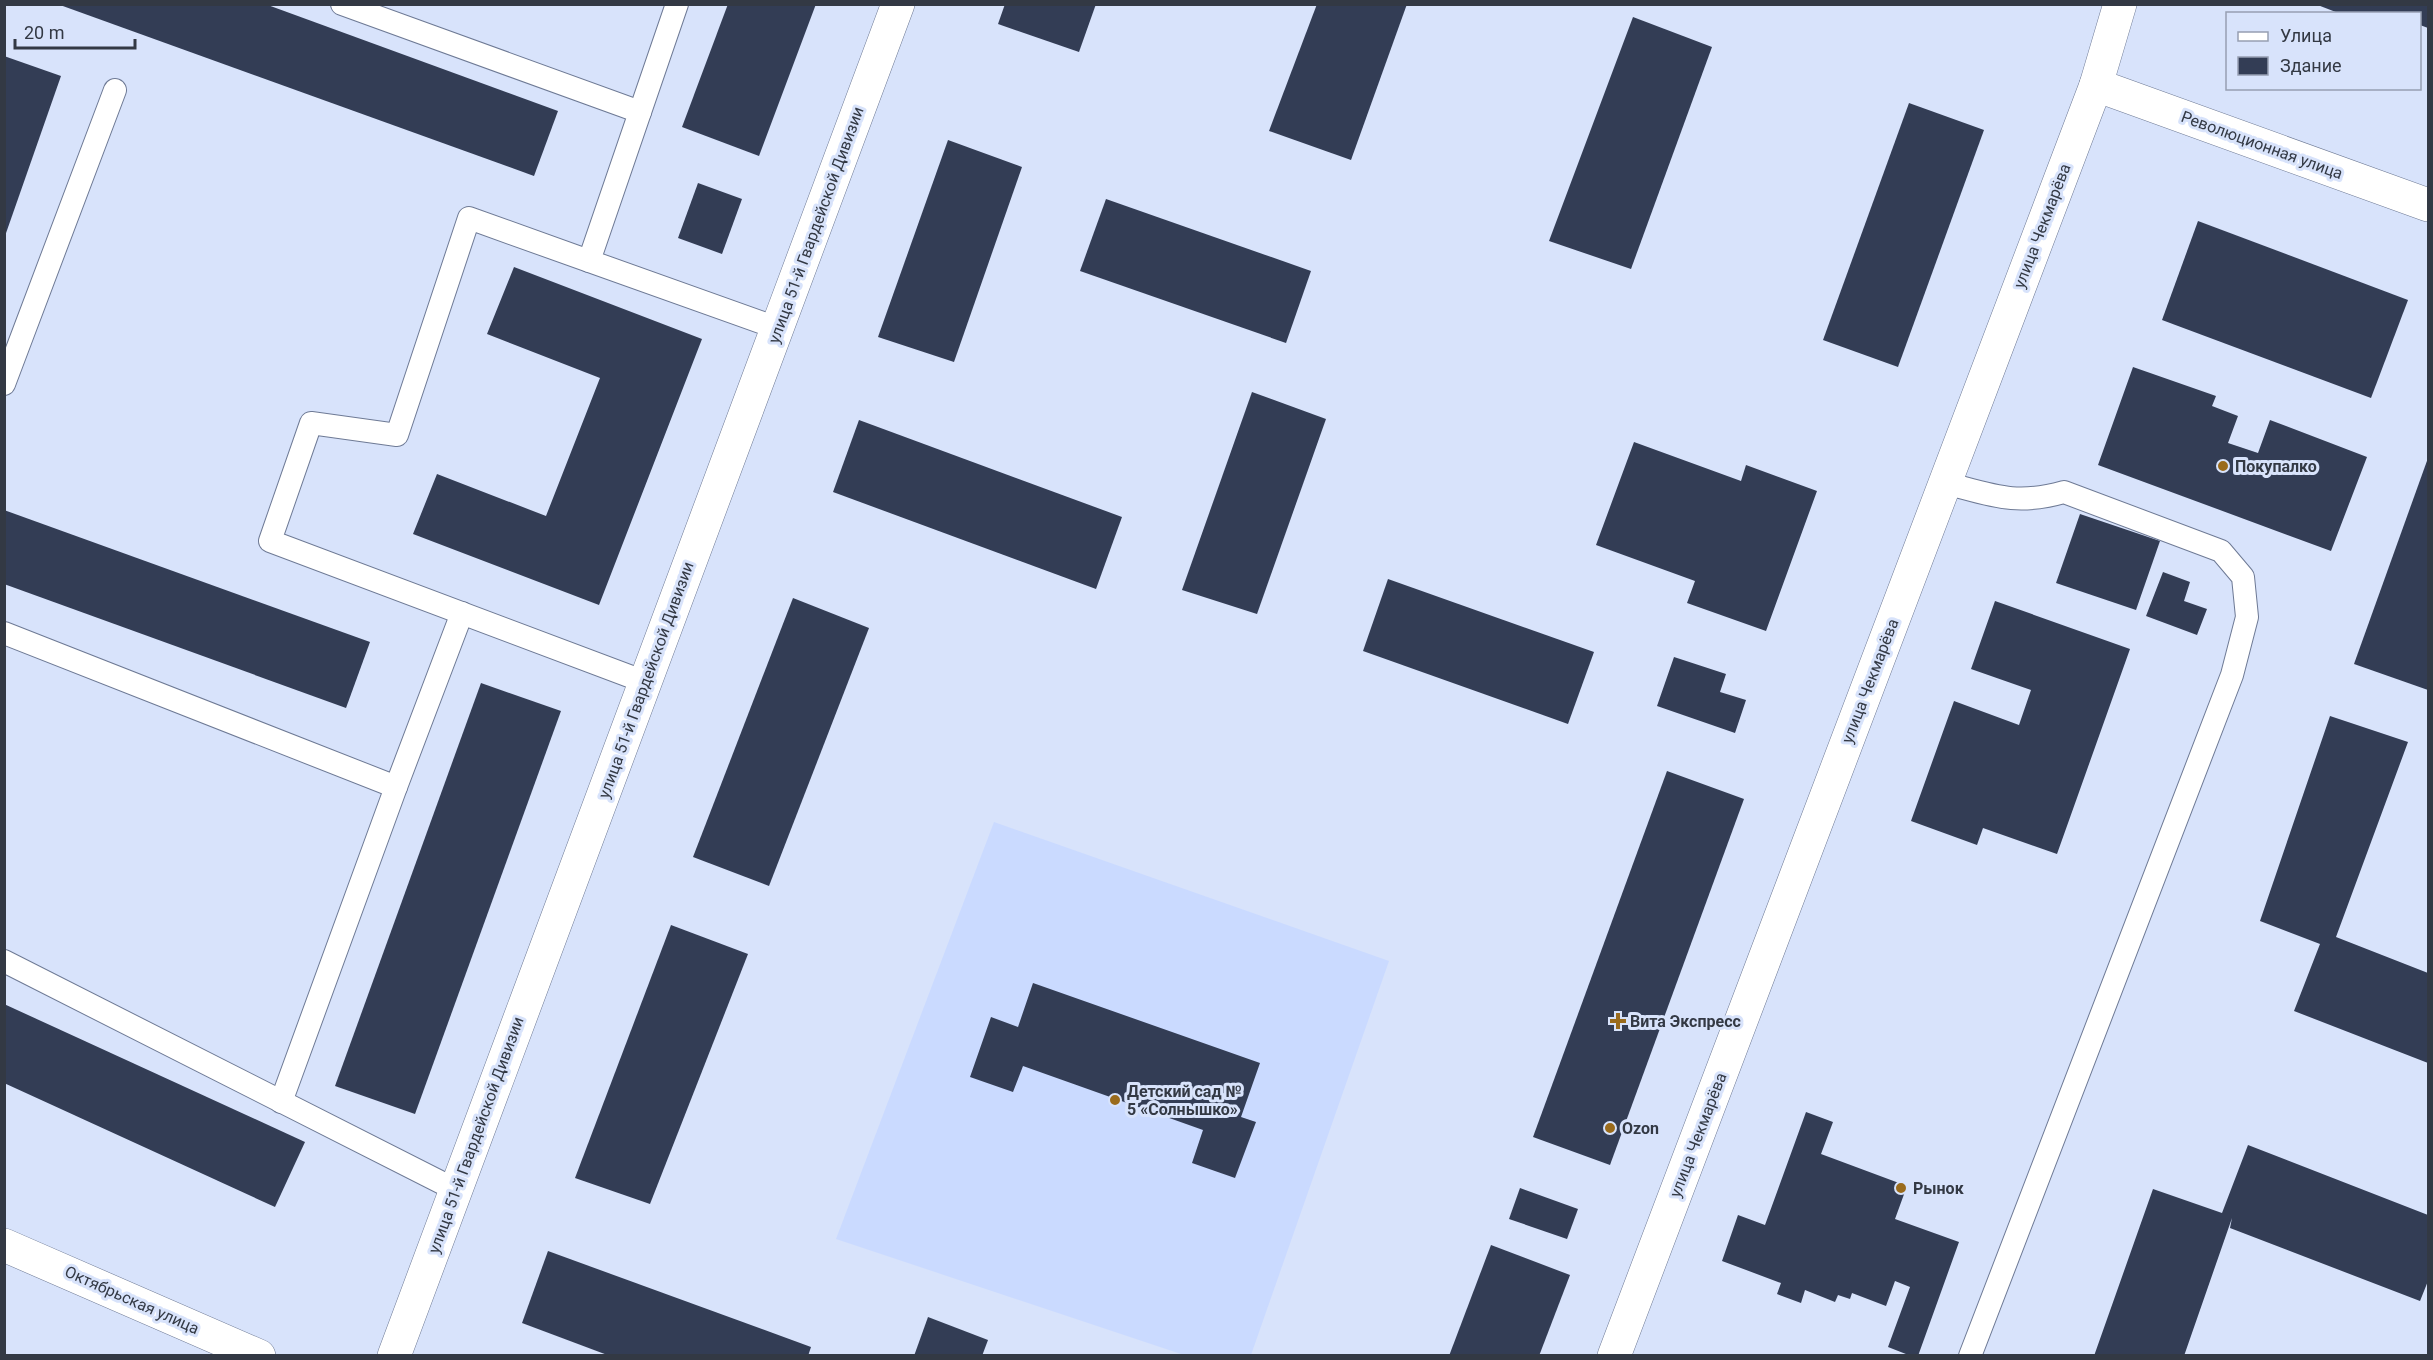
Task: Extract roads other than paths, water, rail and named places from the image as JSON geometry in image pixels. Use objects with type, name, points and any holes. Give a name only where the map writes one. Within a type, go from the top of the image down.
[{"type":"street","name":"улица 51-й Гвардейской Дивизии","points":[[394,1356],[898,4]]},
{"type":"street","name":"улица Чекмарёва","points":[[1614,1356],[2096,85],[2120,4]]},
{"type":"street","name":"Революционная улица","points":[[2096,85],[2428,205]]},
{"type":"street","name":"Октябрьская улица","points":[[4,1245],[220,1347],[259,1356]]},
{"type":"lane","points":[[342,4],[640,111]]},
{"type":"lane","points":[[589,261],[677,4]]},
{"type":"lane","points":[[4,384],[115,90]]},
{"type":"lane","points":[[645,682],[270,541],[311,423],[397,435],[469,218],[777,328]]},
{"type":"lane","points":[[1945,483],[2009,499],[2038,499],[2064,492],[2221,551],[2243,577],[2247,617],[2232,675],[1970,1356]]},
{"type":"lane","points":[[281,1102],[462,613]]},
{"type":"lane","points":[[4,633],[396,787]]},
{"type":"lane","points":[[4,961],[456,1190]]},
{"type":"place","name":"Покупалко","points":[[2223,466]]},
{"type":"place","name":"Вита Экспресс","points":[[1618,1021]]},
{"type":"place","name":"Детский сад № 5 «Солнышко»","points":[[1115,1100]]},
{"type":"place","name":"Ozon","points":[[1610,1128]]},
{"type":"place","name":"Рынок","points":[[1901,1188]]}]
